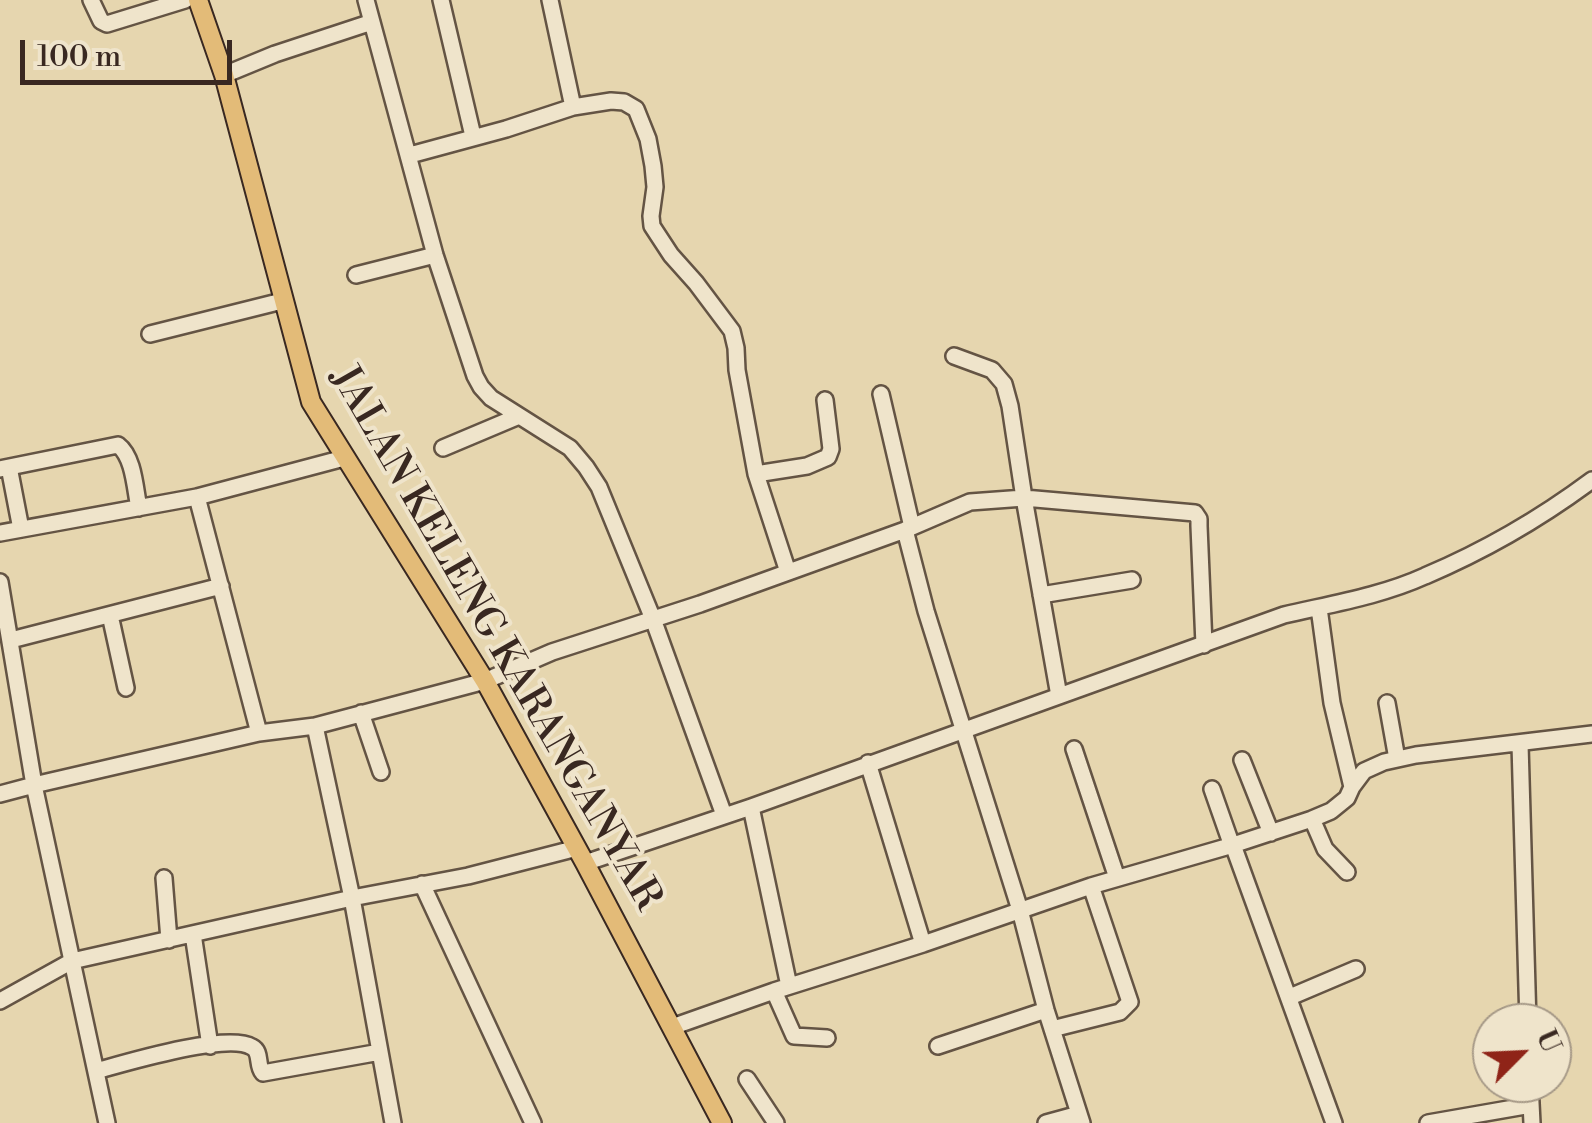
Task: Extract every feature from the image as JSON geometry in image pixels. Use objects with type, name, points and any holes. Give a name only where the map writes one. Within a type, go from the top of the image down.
[{"type":"main road","name":"JALAN KELENG KARANGANYAR","points":[[198,0],[224,76],[311,402],[485,681],[722,1123]]},
{"type":"street","points":[[90,0],[100,22],[107,24],[185,0]]},
{"type":"street","points":[[366,0],[435,254],[475,376],[491,398],[570,448],[599,488],[654,619],[724,815]]},
{"type":"street","points":[[441,0],[473,136]]},
{"type":"street","points":[[550,0],[573,107]]},
{"type":"street","points":[[224,76],[275,54],[372,22]]},
{"type":"street","points":[[410,155],[573,107],[610,101],[624,102],[636,109],[648,139],[654,176],[652,226],[732,331],[756,474],[788,572]]},
{"type":"street","points":[[356,275],[435,254]]},
{"type":"street","points":[[150,334],[282,301]]},
{"type":"street","points":[[954,356],[992,370],[1004,384],[1059,696]]},
{"type":"street","points":[[881,394],[926,611],[1020,910],[1080,1118],[1046,1123]]},
{"type":"street","points":[[756,474],[807,466],[828,457],[831,449],[825,400]]},
{"type":"street","points":[[442,448],[519,416]]},
{"type":"street","points":[[21,529],[5,468],[118,445],[129,464],[139,508]]},
{"type":"street","points":[[0,533],[196,497],[344,458]]},
{"type":"street","points":[[0,1001],[72,961],[352,898],[632,846],[1284,615],[1422,578],[1555,507],[1592,480]]},
{"type":"street","points":[[196,497],[258,733]]},
{"type":"street","points":[[0,794],[258,733],[315,726],[485,681],[552,652],[788,572],[970,502],[1024,498],[1195,513],[1200,526],[1204,645]]},
{"type":"street","points":[[1041,595],[1132,580]]},
{"type":"street","points":[[0,582],[34,786],[107,1123]]},
{"type":"street","points":[[11,640],[221,586]]},
{"type":"street","points":[[1319,608],[1332,702],[1352,787]]},
{"type":"street","points":[[110,615],[126,688]]},
{"type":"street","points":[[0,690],[18,684]]},
{"type":"street","points":[[1387,703],[1397,759]]},
{"type":"street","points":[[361,714],[381,772]]},
{"type":"street","points":[[315,726],[352,898],[393,1123]]},
{"type":"street","points":[[672,1027],[1091,886],[1232,846],[1332,811],[1347,798],[1364,771],[1397,759],[1592,734]]},
{"type":"street","points":[[1520,744],[1527,1003]]},
{"type":"street","points":[[1074,750],[1117,878]]},
{"type":"street","points":[[1242,760],[1271,833]]},
{"type":"street","points":[[868,764],[923,944]]},
{"type":"street","points":[[1212,789],[1334,1123]]},
{"type":"street","points":[[751,807],[794,1036],[827,1038]]},
{"type":"street","points":[[1312,818],[1325,849],[1348,872]]},
{"type":"street","points":[[164,878],[169,940]]},
{"type":"street","points":[[422,884],[533,1123]]},
{"type":"street","points":[[1052,1029],[1120,1012],[1130,1002],[1091,886]]},
{"type":"street","points":[[193,934],[210,1046]]},
{"type":"street","points":[[1290,997],[1356,969]]},
{"type":"street","points":[[938,1046],[1046,1010]]},
{"type":"street","points":[[96,1071],[154,1054],[210,1046],[251,1046],[258,1053],[263,1074],[380,1052]]},
{"type":"street","points":[[747,1079],[776,1123]]},
{"type":"street","points":[[1428,1123],[1531,1105],[1532,1123]]}]
